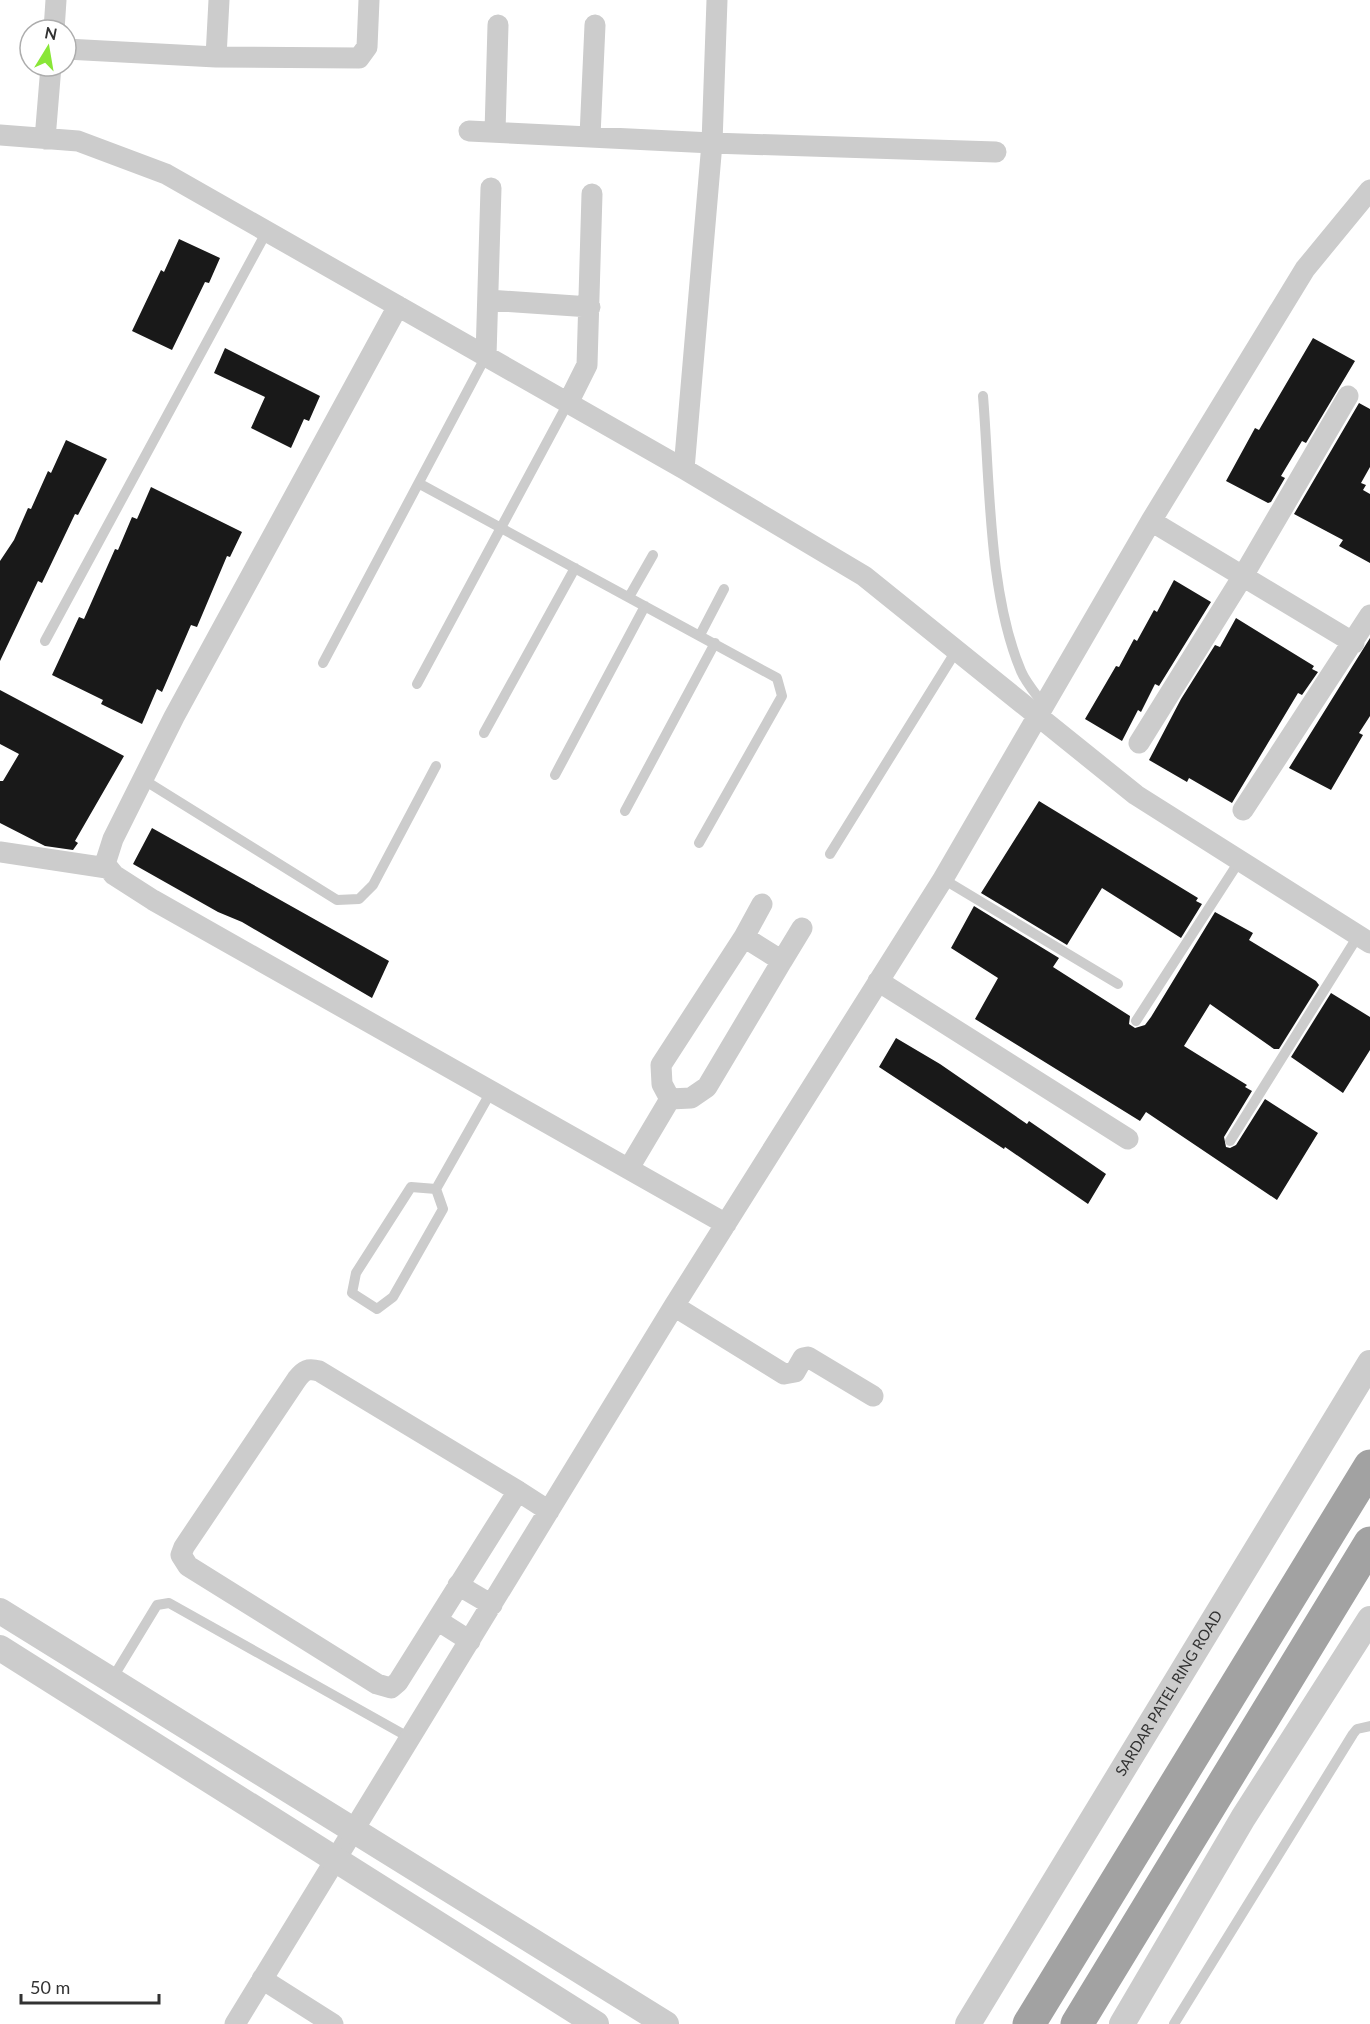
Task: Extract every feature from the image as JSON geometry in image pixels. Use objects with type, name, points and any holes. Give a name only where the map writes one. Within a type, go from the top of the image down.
[{"type":"highway","points":[[1029,2024],[1370,1466]]},
{"type":"highway","points":[[1077,2024],[1370,1543]]},
{"type":"street","points":[[55,18],[56,0]]},
{"type":"street","points":[[216,57],[219,0]]},
{"type":"street","points":[[78,50],[216,57],[359,58],[368,47],[369,0]]},
{"type":"street","points":[[684,469],[712,143],[717,0]]},
{"type":"street","points":[[495,132],[498,25]]},
{"type":"street","points":[[590,136],[596,25]]},
{"type":"street","points":[[45,139],[50,78]]},
{"type":"street","points":[[469,130],[712,143],[996,152]]},
{"type":"street","points":[[0,135],[78,141],[124,156],[166,174],[684,469],[864,576],[956,651],[1041,710],[1136,795],[1364,939]]},
{"type":"street","points":[[486,356],[491,188]]},
{"type":"street","points":[[235,2024],[674,1306],[943,879],[1151,521],[1305,270],[1370,190]]},
{"type":"street","points":[[568,403],[587,365],[592,194]]},
{"type":"street","points":[[488,300],[590,307]]},
{"type":"street","points":[[398,306],[242,590],[105,856],[107,868],[153,900],[726,1224]]},
{"type":"street","points":[[1139,743],[1243,576],[1348,396]]},
{"type":"street","points":[[1151,521],[1354,643]]},
{"type":"street","points":[[1243,810],[1354,643],[1370,615]]},
{"type":"street","points":[[0,852],[107,868]]},
{"type":"street","points":[[670,1099],[662,1084],[662,1065],[744,937],[762,904]]},
{"type":"street","points":[[670,1099],[691,1098],[707,1087],[802,928]]},
{"type":"street","points":[[744,937],[782,961]]},
{"type":"street","points":[[878,981],[1128,1139]]},
{"type":"street","points":[[629,1168],[670,1099]]},
{"type":"street","points":[[674,1306],[784,1374],[795,1372],[803,1358],[808,1357],[873,1396]]},
{"type":"street","name":"SARDAR PATEL RING ROAD","points":[[968,2024],[1370,1363]]},
{"type":"street","points":[[518,1491],[398,1682],[391,1688],[384,1688],[188,1566],[181,1555],[184,1547],[297,1379],[304,1371],[310,1369],[319,1371],[518,1491],[549,1511]]},
{"type":"street","points":[[458,1585],[492,1605]]},
{"type":"street","points":[[0,1611],[355,1829],[666,2024]]},
{"type":"street","points":[[1122,2024],[1243,1818],[1370,1619]]},
{"type":"street","points":[[436,1620],[470,1641]]},
{"type":"street","points":[[0,1648],[596,2024]]},
{"type":"street","points":[[262,1979],[333,2024]]},
{"type":"lane","points":[[45,641],[267,231]]},
{"type":"lane","points":[[323,663],[486,356]]},
{"type":"lane","points":[[983,396],[998,593],[1009,637],[1022,673],[1041,710]]},
{"type":"lane","points":[[417,684],[568,403]]},
{"type":"lane","points":[[420,484],[777,678],[782,696],[699,843]]},
{"type":"lane","points":[[629,597],[653,555]]},
{"type":"lane","points":[[484,733],[575,568]]},
{"type":"lane","points":[[700,635],[724,589]]},
{"type":"lane","points":[[555,775],[645,606]]},
{"type":"lane","points":[[625,811],[715,643]]},
{"type":"lane","points":[[830,854],[956,651]]},
{"type":"lane","points":[[144,780],[337,900],[358,899],[373,885],[436,766]]},
{"type":"lane","points":[[1136,1021],[1240,860]]},
{"type":"lane","points":[[943,879],[1118,984]]},
{"type":"lane","points":[[1230,1141],[1364,939]]},
{"type":"lane","points":[[436,1189],[411,1187],[356,1272],[352,1293],[377,1309],[393,1297],[443,1209],[436,1189],[492,1090]]},
{"type":"lane","points":[[112,1680],[157,1605],[169,1603],[410,1738]]},
{"type":"lane","points":[[1174,2024],[1353,1734],[1358,1729],[1370,1726]]},
{"type":"building","points":[[179,239],[220,258],[209,283],[205,282],[172,350],[132,331],[161,270],[164,272]]},
{"type":"building","points":[[1313,338],[1355,361],[1306,443],[1302,441],[1281,476],[1285,478],[1271,502],[1268,503],[1226,481],[1255,428],[1259,430]]},
{"type":"building","points":[[225,348],[320,396],[309,421],[304,419],[291,448],[251,428],[265,397],[214,373]]},
{"type":"building","points":[[1359,403],[1370,409],[1370,467],[1361,483],[1366,485],[1363,490],[1370,494],[1370,563],[1339,546],[1343,540],[1294,514]]},
{"type":"building","points":[[66,440],[107,459],[78,515],[75,514],[42,583],[38,581],[0,661],[0,561],[14,540],[28,508],[31,509],[48,471],[51,473]]},
{"type":"building","points":[[151,487],[242,532],[230,557],[227,556],[197,627],[191,625],[162,692],[157,689],[142,724],[101,704],[103,700],[52,675],[79,617],[84,619],[115,549],[118,550],[132,517],[137,519]]},
{"type":"building","points":[[1174,580],[1211,602],[1159,686],[1155,684],[1141,712],[1138,710],[1122,741],[1085,719],[1116,666],[1119,667],[1134,639],[1137,641],[1154,610],[1157,612]]},
{"type":"building","points":[[1236,618],[1314,666],[1312,669],[1318,672],[1302,695],[1298,693],[1232,803],[1189,778],[1187,782],[1149,760],[1181,699],[1215,645],[1220,647]]},
{"type":"building","points":[[1370,638],[1370,716],[1359,733],[1363,735],[1331,790],[1289,768]]},
{"type":"building","points":[[0,690],[124,756],[75,841],[78,843],[73,850],[45,846],[0,823],[0,781],[3,781],[19,754],[0,744]]},
{"type":"building","points":[[1039,801],[1198,898],[1196,901],[1202,904],[1181,938],[1102,888],[1067,945],[981,893]]},
{"type":"building","points":[[152,828],[389,961],[372,998],[242,922],[218,912],[133,864]]},
{"type":"building","points":[[974,906],[1059,958],[1053,967],[1130,1016],[1129,1024],[1135,1028],[1145,1025],[1151,1017],[1215,912],[1253,933],[1249,940],[1316,981],[1319,985],[1279,1049],[1274,1049],[1210,1004],[1184,1046],[1247,1085],[1245,1087],[1252,1091],[1224,1137],[1226,1147],[1236,1145],[1265,1099],[1318,1133],[1277,1200],[1146,1112],[1140,1121],[975,1019],[998,978],[951,948]]},
{"type":"building","points":[[1331,993],[1370,1017],[1370,1050],[1343,1093],[1291,1057]]},
{"type":"building","points":[[896,1038],[940,1064],[1027,1124],[1029,1121],[1106,1174],[1088,1204],[1005,1147],[1004,1149],[879,1067]]}]
